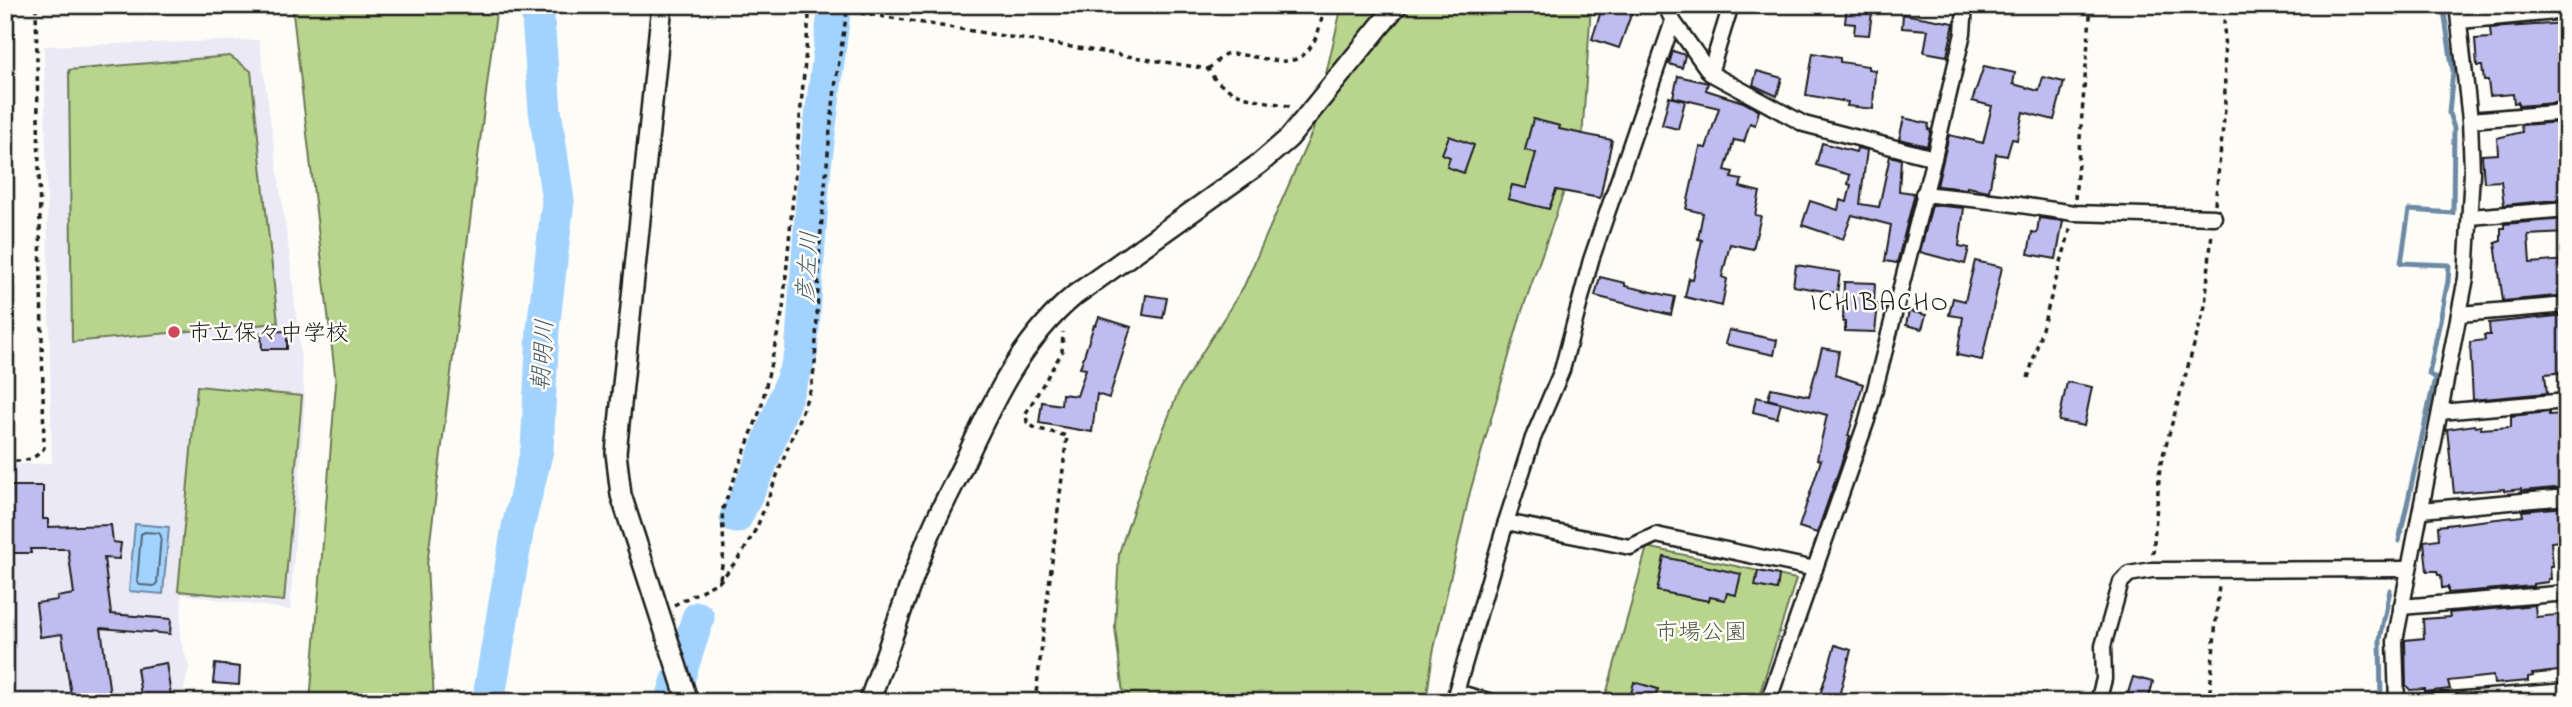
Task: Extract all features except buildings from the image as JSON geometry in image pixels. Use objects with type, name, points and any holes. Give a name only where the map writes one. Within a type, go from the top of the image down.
[{"type":"street","points":[[662,5],[616,453],[621,495],[688,700]]},
{"type":"street","points":[[869,702],[926,543],[984,420],[1032,337],[1055,311],[1108,270],[1259,164],[1289,138],[1397,5]]},
{"type":"street","points":[[1665,5],[1710,74],[1804,124],[1934,158]]},
{"type":"street","points":[[1710,74],[1731,5]]},
{"type":"street","points":[[1769,702],[1867,420],[1934,158],[1963,33],[1965,5]]},
{"type":"street","points":[[2397,702],[2395,641],[2466,278],[2470,217],[2470,120],[2457,5]]},
{"type":"street","points":[[2460,21],[2567,11]]},
{"type":"street","points":[[1492,702],[1455,692],[1533,439],[1562,370],[1591,260],[1673,21]]},
{"type":"street","points":[[2470,120],[2567,112]]},
{"type":"street","points":[[1923,194],[2074,213],[2214,217]]},
{"type":"street","points":[[2470,217],[2567,209]]},
{"type":"street","points":[[2460,314],[2567,305]]},
{"type":"street","points":[[2440,412],[2567,401]]},
{"type":"street","points":[[2421,510],[2567,497]]},
{"type":"street","points":[[1506,522],[1630,547],[1656,535],[1815,569]]},
{"type":"street","points":[[2098,702],[2104,679],[2103,646],[2121,582],[2129,574],[2152,570],[2408,569]]},
{"type":"street","points":[[2402,607],[2567,593]]},
{"type":"street","points":[[2426,702],[2567,691]]},
{"type":"path","points":[[5,461],[28,461],[37,457],[44,448],[36,5]]},
{"type":"path","points":[[720,581],[724,551],[722,511],[761,408],[783,309],[813,5],[848,8],[1208,69]]},
{"type":"path","points":[[1208,69],[1225,54],[1285,62],[1297,58],[1307,52],[1321,30],[1324,5]]},
{"type":"path","points":[[2028,378],[2074,213],[2091,5]]},
{"type":"path","points":[[2152,570],[2160,466],[2205,306],[2225,109],[2224,5]]},
{"type":"path","points":[[658,613],[720,581],[742,554],[757,527],[811,388],[815,364],[820,242],[832,118],[848,8]]},
{"type":"path","points":[[1208,69],[1211,76],[1230,92],[1311,112]]},
{"type":"path","points":[[1035,702],[1067,436],[1035,428],[1027,422],[1026,413],[1062,352],[1063,332],[1055,311]]},
{"type":"path","points":[[2209,702],[2221,569]]},
{"type":"shaded area","name":"市立保々中学校","points":[[259,40],[291,266],[305,399],[290,610],[182,594],[180,638],[189,667],[181,702],[5,702],[5,465],[52,463],[44,46]]},
{"type":"green space","points":[[292,5],[497,5],[427,565],[434,702],[310,702],[336,383]]},
{"type":"green space","points":[[1342,5],[1591,5],[1582,140],[1521,314],[1470,492],[1433,653],[1426,702],[1124,702],[1115,627],[1119,553],[1145,475],[1180,388],[1244,286],[1313,130]]},
{"type":"green space","points":[[230,56],[251,71],[278,323],[72,342],[69,70]]},
{"type":"green space","points":[[197,386],[302,396],[284,601],[178,591]]},
{"type":"green space","name":"市場公園","points":[[1647,547],[1796,579],[1757,702],[1604,702]]},
{"type":"water","points":[[135,524],[169,527],[163,594],[129,591]]},
{"type":"waterway","name":"朝明川","points":[[488,702],[518,527],[537,450],[543,329],[558,201],[545,110],[537,5]]},
{"type":"waterway","name":"彦左川","points":[[736,517],[758,471],[801,355],[814,174],[835,5]]},
{"type":"waterway","points":[[2399,541],[2435,378],[2429,374],[2448,281],[2449,265],[2401,263],[2409,210],[2453,213],[2454,128],[2449,113],[2453,71],[2443,5]]},
{"type":"waterway","points":[[2381,702],[2380,639],[2390,590]]},
{"type":"waterway","name":"彦左川","points":[[671,702],[698,618]]},
{"type":"place","name":"市立保々中学校","points":[[174,332]]},
{"type":"district","name":"ICHIBACHO","points":[[1880,301]]}]
